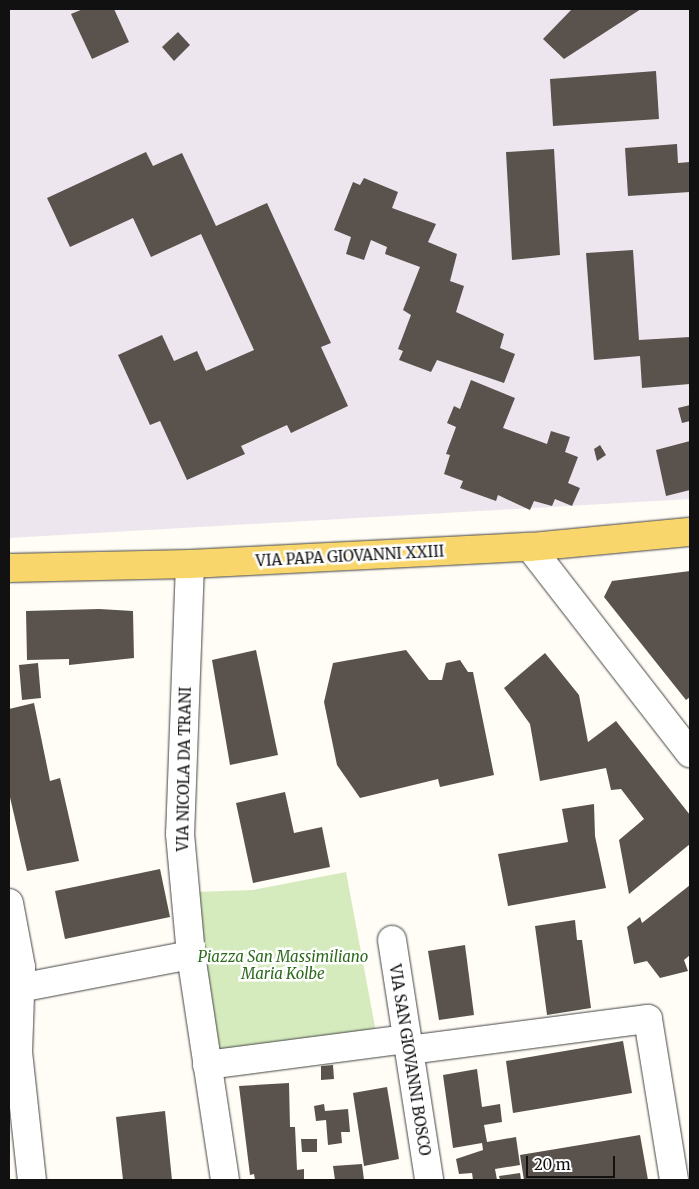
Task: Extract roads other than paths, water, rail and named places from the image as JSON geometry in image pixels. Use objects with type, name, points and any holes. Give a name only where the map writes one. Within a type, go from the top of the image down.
[{"type":"main road","name":"VIA PAPA GIOVANNI XXIII","points":[[9,568],[190,564],[530,547],[690,532]]},
{"type":"street","points":[[530,547],[690,753]]},
{"type":"street","name":"VIA NICOLA DA TRANI","points":[[190,564],[180,834],[191,955],[225,1180]]},
{"type":"street","points":[[9,903],[19,942],[17,1126],[32,1180]]},
{"type":"street","name":"VIA SAN GIOVANNI BOSCO","points":[[392,940],[429,1180]]},
{"type":"street","points":[[19,988],[191,955]]},
{"type":"street","points":[[207,1065],[648,1019],[674,1180]]},
{"type":"park label","name":"Piazza San Massimiliano Maria Kolbe","points":[[283,964]]}]
